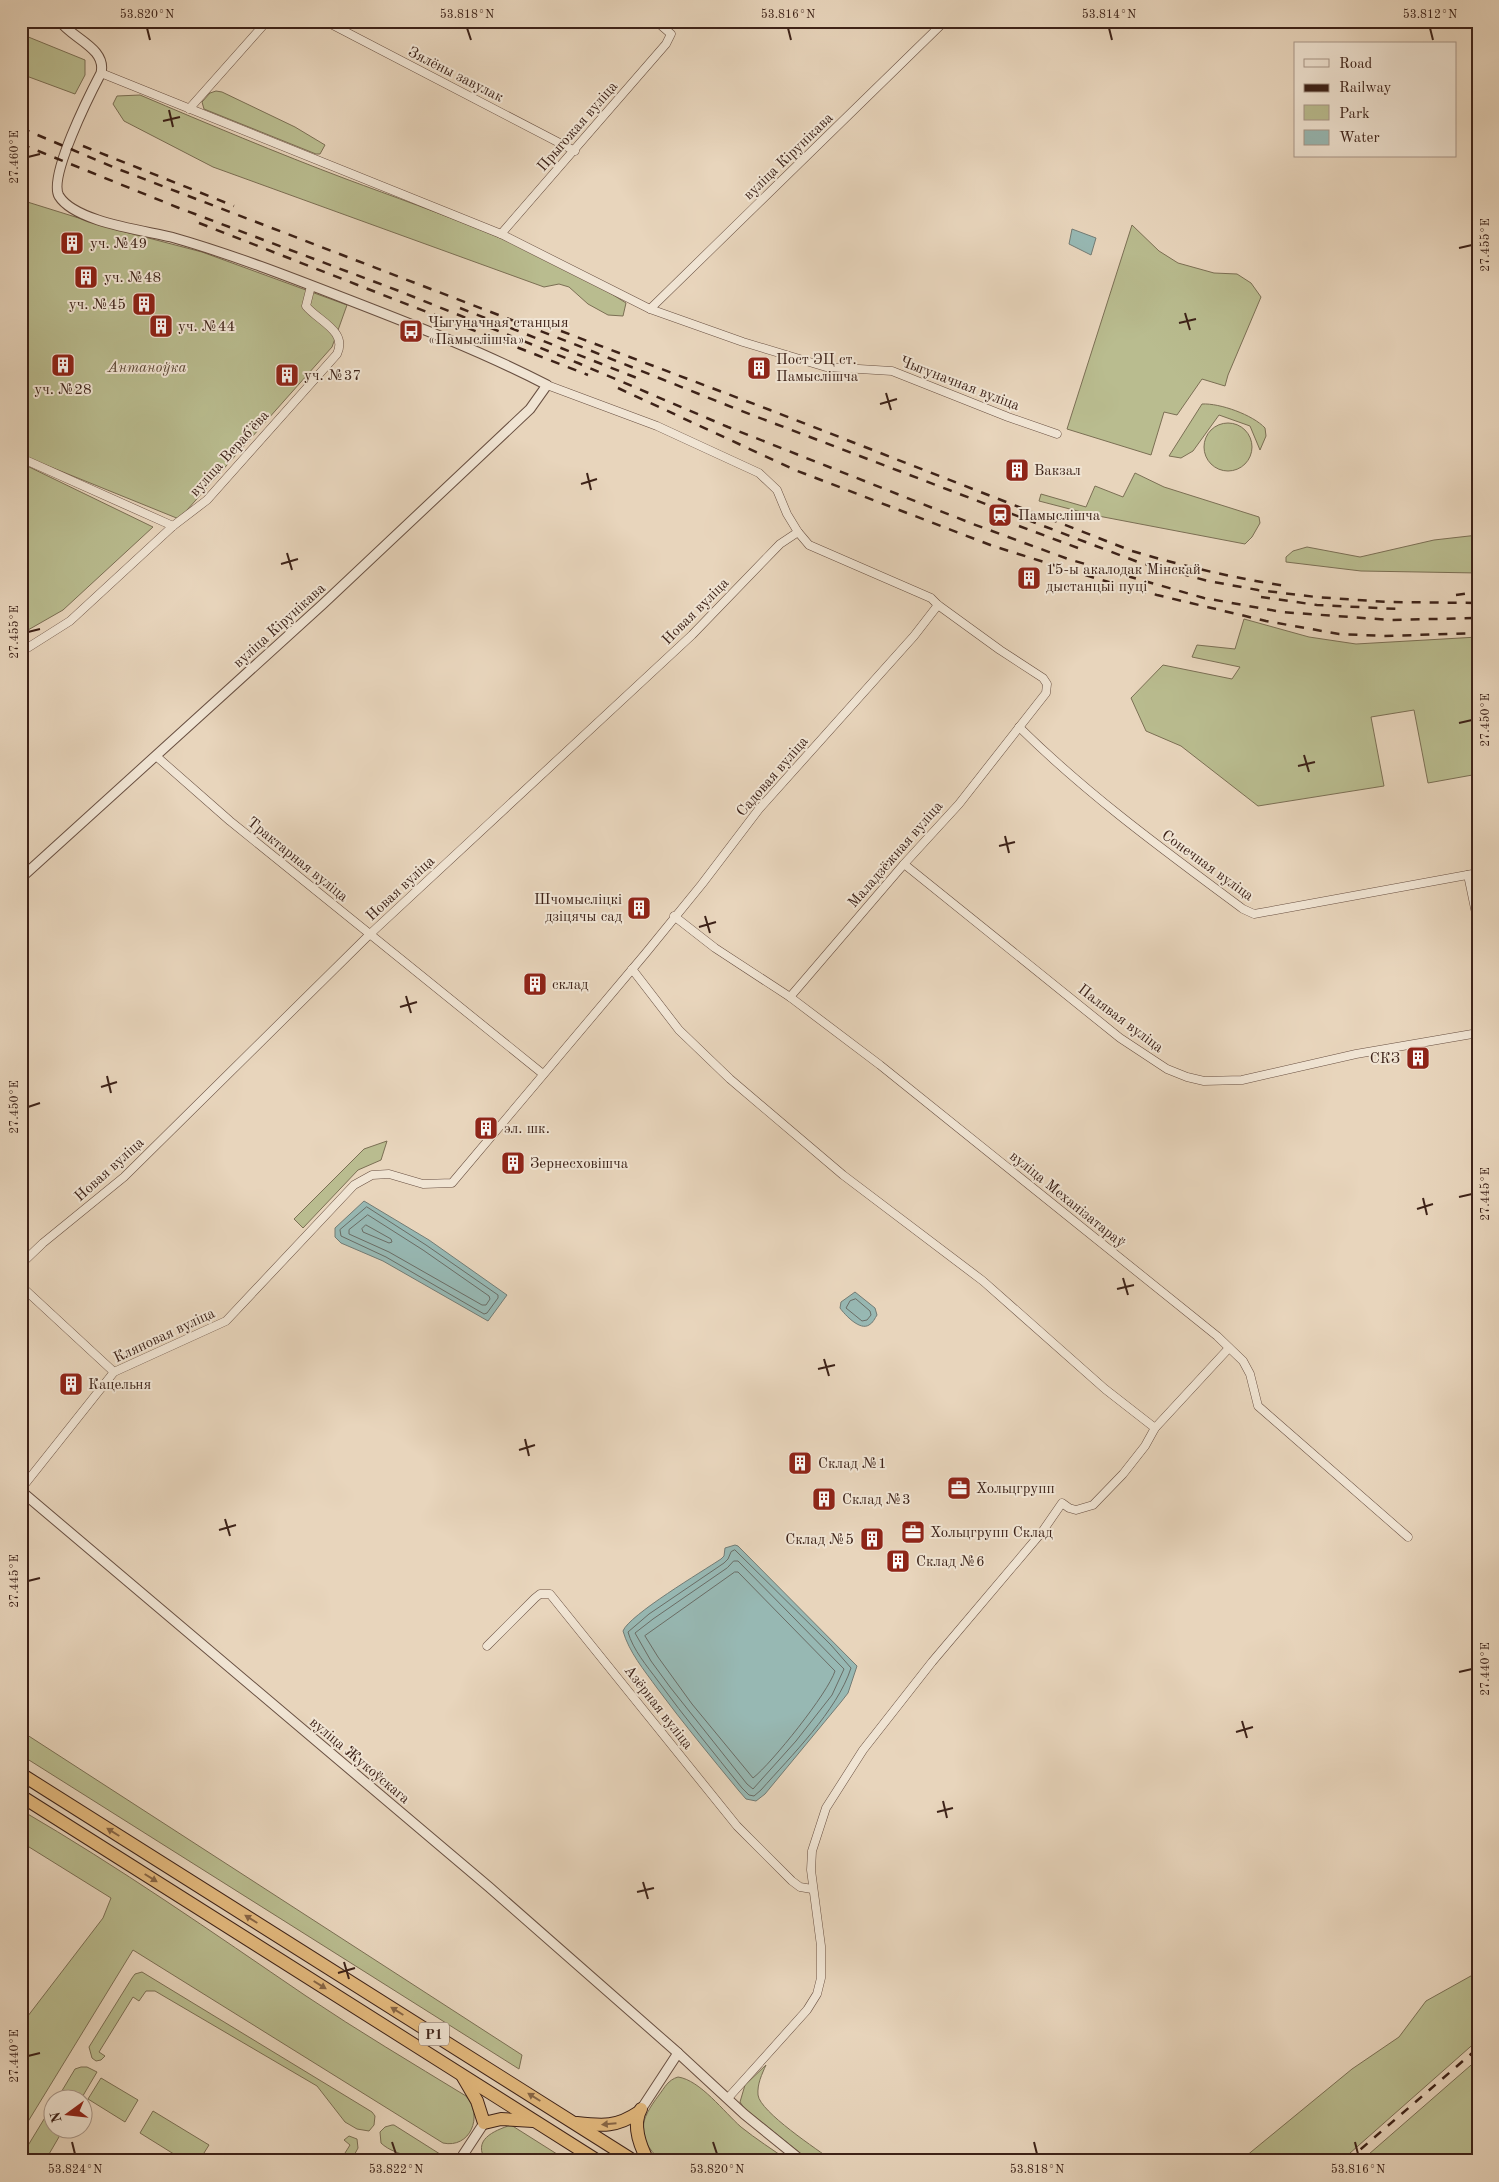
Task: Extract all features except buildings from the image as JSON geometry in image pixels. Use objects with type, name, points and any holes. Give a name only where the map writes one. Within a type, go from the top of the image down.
[{"type":"highway","name":"Р1","points":[[21,1774],[634,2161]]},
{"type":"highway","name":"Р1","points":[[21,1796],[598,2161]]},
{"type":"highway","points":[[460,2073],[477,2101],[484,2123],[501,2119],[535,2121]]},
{"type":"highway","points":[[576,2123],[621,2123],[641,2110]]},
{"type":"highway","points":[[641,2110],[637,2132],[639,2142],[648,2161]]},
{"type":"street","points":[[60,21],[71,34],[90,47],[99,57],[102,64],[101,73],[67,147],[56,180],[59,196],[67,205],[86,215],[206,247],[311,286],[503,362],[547,385],[657,426],[758,473],[777,490],[798,532],[809,545],[917,591],[931,598],[938,605]]},
{"type":"street","points":[[189,109],[267,21]]},
{"type":"street","name":"Зялёны завулак","points":[[325,21],[575,151]]},
{"type":"street","name":"Прыгожая вуліца","points":[[501,234],[666,44],[671,34],[656,21]]},
{"type":"street","name":"вуліца Кірунікава","points":[[650,309],[945,21]]},
{"type":"street","name":"Чыгуначная вуліца","points":[[101,73],[501,234],[650,309],[743,342],[826,367],[892,371],[1008,417],[1057,434]]},
{"type":"street","name":"вуліца Верабʼёва","points":[[21,652],[70,621],[173,526],[192,513],[217,490],[337,354],[340,344],[338,334],[306,306],[311,286]]},
{"type":"street","name":"вуліца Кірунікава","points":[[21,878],[323,604],[534,405],[547,385]]},
{"type":"street","points":[[21,458],[173,526]]},
{"type":"street","name":"Новая вуліца","points":[[21,1264],[43,1243],[124,1177],[370,935],[692,635],[780,544],[798,532]]},
{"type":"street","name":"Маладзёжная вуліца","points":[[790,997],[904,864],[959,804],[1046,693],[1047,684],[1043,678],[1000,650],[938,605]]},
{"type":"street","name":"Садовая вуліца","points":[[543,1074],[702,884],[759,809],[914,636],[938,605]]},
{"type":"street","name":"Сонечная вуліца","points":[[1018,727],[1062,768],[1135,829],[1243,909],[1254,914],[1478,873]]},
{"type":"street","name":"Трактарная вуліца","points":[[156,756],[230,821],[543,1074]]},
{"type":"street","name":"Палявая вуліца","points":[[904,864],[1120,1038],[1167,1069],[1187,1078],[1204,1081],[1242,1080],[1356,1054],[1478,1033]]},
{"type":"street","points":[[1468,875],[1478,923]]},
{"type":"street","name":"вуліца Механізатараў","points":[[674,916],[715,948],[790,997],[888,1071],[1217,1336],[1242,1361],[1250,1374],[1258,1406],[1408,1537]]},
{"type":"street","points":[[632,969],[679,1030],[730,1079],[843,1176],[984,1281],[1106,1389],[1155,1428]]},
{"type":"street","name":"Кляновая вуліца","points":[[21,1490],[114,1372],[226,1321],[354,1185],[372,1175],[389,1174],[423,1184],[452,1183],[543,1074]]},
{"type":"street","points":[[21,1286],[114,1372]]},
{"type":"street","points":[[728,2098],[807,2010],[817,1994],[822,1978],[822,1954],[812,1889],[812,1851],[826,1808],[840,1784],[932,1662],[1042,1532],[1062,1503],[1076,1510],[1093,1505],[1124,1474],[1145,1446],[1155,1428],[1229,1348]]},
{"type":"street","name":"вуліца Жукоўскага","points":[[21,1490],[469,1871],[802,2161]]},
{"type":"street","name":"Азёрная вуліца","points":[[487,1646],[535,1598],[540,1594],[550,1594],[737,1826],[792,1881],[800,1887],[812,1889]]},
{"type":"street","points":[[641,2110],[678,2053]]},
{"type":"street","points":[[472,2161],[463,2155],[484,2123]]},
{"type":"green space","points":[[21,34],[85,60],[85,75],[75,94],[21,74]]},
{"type":"green space","points":[[222,92],[295,127],[325,145],[320,154],[316,154],[204,109],[202,102],[210,93]]},
{"type":"green space","points":[[140,95],[294,159],[454,219],[560,265],[626,303],[623,316],[608,315],[588,304],[569,287],[559,284],[544,287],[213,167],[124,121],[113,104],[117,96]]},
{"type":"green space","name":"Антаноўка","points":[[21,200],[114,229],[202,252],[347,305],[332,347],[179,519],[21,455]]},
{"type":"green space","points":[[1132,225],[1159,251],[1178,263],[1214,273],[1237,274],[1251,283],[1261,297],[1225,386],[1202,379],[1177,415],[1164,412],[1151,455],[1067,429]]},
{"type":"green space","points":[[1202,404],[1227,408],[1245,414],[1260,423],[1265,428],[1266,436],[1260,450],[1250,426],[1219,415],[1193,451],[1181,458],[1169,456]]},
{"type":"green space","points":[[1223,423],[1233,423],[1242,427],[1248,433],[1252,447],[1248,461],[1242,467],[1233,471],[1223,471],[1214,467],[1208,461],[1204,452],[1204,442],[1208,433],[1214,427]]},
{"type":"green space","points":[[21,463],[153,527],[63,610],[21,634]]},
{"type":"green space","points":[[1135,473],[1164,487],[1259,517],[1260,523],[1252,537],[1245,544],[1093,515],[1039,501],[1041,494],[1086,507],[1095,486],[1123,497]]},
{"type":"green space","points":[[1478,535],[1478,573],[1361,571],[1286,562],[1286,557],[1293,551],[1307,547],[1360,557],[1434,540]]},
{"type":"green space","points":[[1244,619],[1309,637],[1356,644],[1478,637],[1478,774],[1428,783],[1414,710],[1371,717],[1384,786],[1258,806],[1181,746],[1146,731],[1131,698],[1163,665],[1232,679],[1240,667],[1192,657],[1197,645],[1235,649]]},
{"type":"green space","points":[[387,1141],[381,1160],[358,1170],[303,1228],[294,1219],[364,1149]]},
{"type":"green space","points":[[21,1731],[522,2055],[519,2069],[21,1755]]},
{"type":"green space","points":[[21,1810],[129,1877],[345,2022],[466,2096],[474,2113],[474,2121],[467,2136],[461,2141],[452,2144],[443,2143],[133,1950],[47,2090],[42,2090],[42,2099],[21,2133],[21,2025],[103,1918],[111,1898],[21,1842]]},
{"type":"green space","points":[[142,1972],[372,2112],[375,2116],[374,2125],[369,2131],[357,2129],[345,2122],[317,2086],[155,1991],[146,1991],[139,2001],[133,1997],[99,2052],[105,2056],[101,2060],[96,2061],[92,2058],[89,2047],[132,1978],[135,1974]]},
{"type":"green space","points":[[1478,1972],[1478,2040],[1341,2161],[1240,2161],[1352,2069],[1399,2037],[1426,2001]]},
{"type":"green space","points":[[1478,2059],[1478,2156],[1473,2161],[1361,2161]]},
{"type":"green space","points":[[766,2065],[758,2087],[758,2095],[761,2102],[768,2111],[791,2130],[833,2161],[810,2161],[744,2108],[740,2102],[745,2085]]},
{"type":"green space","points":[[87,2067],[97,2072],[86,2090],[62,2090],[75,2069]]},
{"type":"green space","points":[[678,2077],[686,2079],[703,2090],[741,2127],[789,2161],[660,2160],[647,2143],[643,2128],[644,2120],[665,2087]]},
{"type":"green space","points":[[101,2078],[138,2100],[125,2122],[92,2101],[92,2093]]},
{"type":"green space","points":[[153,2111],[209,2145],[199,2161],[185,2161],[140,2133]]},
{"type":"green space","points":[[42,2122],[42,2140],[57,2140],[45,2161],[21,2161],[21,2157]]},
{"type":"green space","points":[[392,2125],[451,2161],[404,2155],[387,2148],[381,2143],[380,2132],[385,2127]]},
{"type":"green space","points":[[511,2125],[568,2161],[486,2161],[482,2154],[481,2147],[483,2142],[491,2133]]},
{"type":"green space","points":[[349,2136],[357,2139],[358,2148],[351,2161],[340,2161],[350,2145],[344,2140]]},
{"type":"water","points":[[1072,229],[1096,238],[1091,255],[1069,244]]},
{"type":"water","points":[[364,1201],[429,1240],[507,1295],[488,1321],[383,1261],[341,1243],[335,1237],[335,1228]]},
{"type":"water","points":[[855,1292],[875,1308],[877,1315],[869,1325],[861,1326],[857,1324],[840,1308],[841,1302]]},
{"type":"water","points":[[735,1545],[857,1666],[848,1693],[765,1794],[756,1801],[746,1799],[677,1714],[637,1661],[623,1631],[628,1624],[652,1604],[721,1559],[724,1556],[725,1548]]},
{"type":"railway","points":[[21,128],[118,169],[569,342],[739,410],[1138,562],[1208,581],[1258,590],[1316,597],[1388,602],[1478,603]]},
{"type":"railway","points":[[21,144],[179,208],[399,291],[578,363],[728,427],[973,524],[1068,559],[1204,598],[1282,612],[1390,620],[1478,618]]},
{"type":"railway","points":[[83,146],[234,206]]},
{"type":"railway","points":[[199,223],[588,375]]},
{"type":"railway","points":[[460,308],[642,380]]},
{"type":"railway","points":[[561,331],[1132,551],[1208,571],[1286,586]]},
{"type":"railway","points":[[618,388],[795,470],[993,546],[1098,579],[1266,621],[1339,634],[1384,636],[1478,633]]},
{"type":"railway","points":[[1019,526],[1078,548]]},
{"type":"railway","points":[[1456,595],[1478,592]]},
{"type":"railway","points":[[1261,597],[1317,605],[1398,609]]},
{"type":"railway","points":[[1347,2161],[1478,2048]]},
{"type":"place","name":"уч. №49","points":[[72,243]]},
{"type":"place","name":"уч. №48","points":[[86,277]]},
{"type":"place","name":"уч. №45","points":[[144,304]]},
{"type":"place","name":"уч. №44","points":[[161,326]]},
{"type":"place","name":"Чыгуначная станцыя «Памыслішча»","points":[[411,331]]},
{"type":"place","name":"уч. №28","points":[[63,365]]},
{"type":"place","name":"Пост ЭЦ ст. Памыслішча","points":[[759,368]]},
{"type":"place","name":"уч. №37","points":[[287,375]]},
{"type":"place","name":"Вакзал","points":[[1017,470]]},
{"type":"place","name":"Памыслішча","points":[[1000,515]]},
{"type":"place","name":"15-ы акалодак Мінскай дыстанцыі пуці","points":[[1029,578]]},
{"type":"place","name":"Шчомысліцкі дзіцячы сад","points":[[639,908]]},
{"type":"place","name":"склад","points":[[535,984]]},
{"type":"place","name":"СКЗ","points":[[1418,1058]]},
{"type":"place","name":"эл. шк.","points":[[486,1128]]},
{"type":"place","name":"Зернесховішча","points":[[513,1163]]},
{"type":"place","name":"Кацельня","points":[[71,1384]]},
{"type":"place","name":"Склад №1","points":[[800,1463]]},
{"type":"place","name":"Хольцгрупп","points":[[959,1488]]},
{"type":"place","name":"Склад №3","points":[[824,1499]]},
{"type":"place","name":"Хольцгрупп Склад","points":[[913,1532]]},
{"type":"place","name":"Склад №5","points":[[872,1539]]},
{"type":"place","name":"Склад №6","points":[[898,1561]]}]
